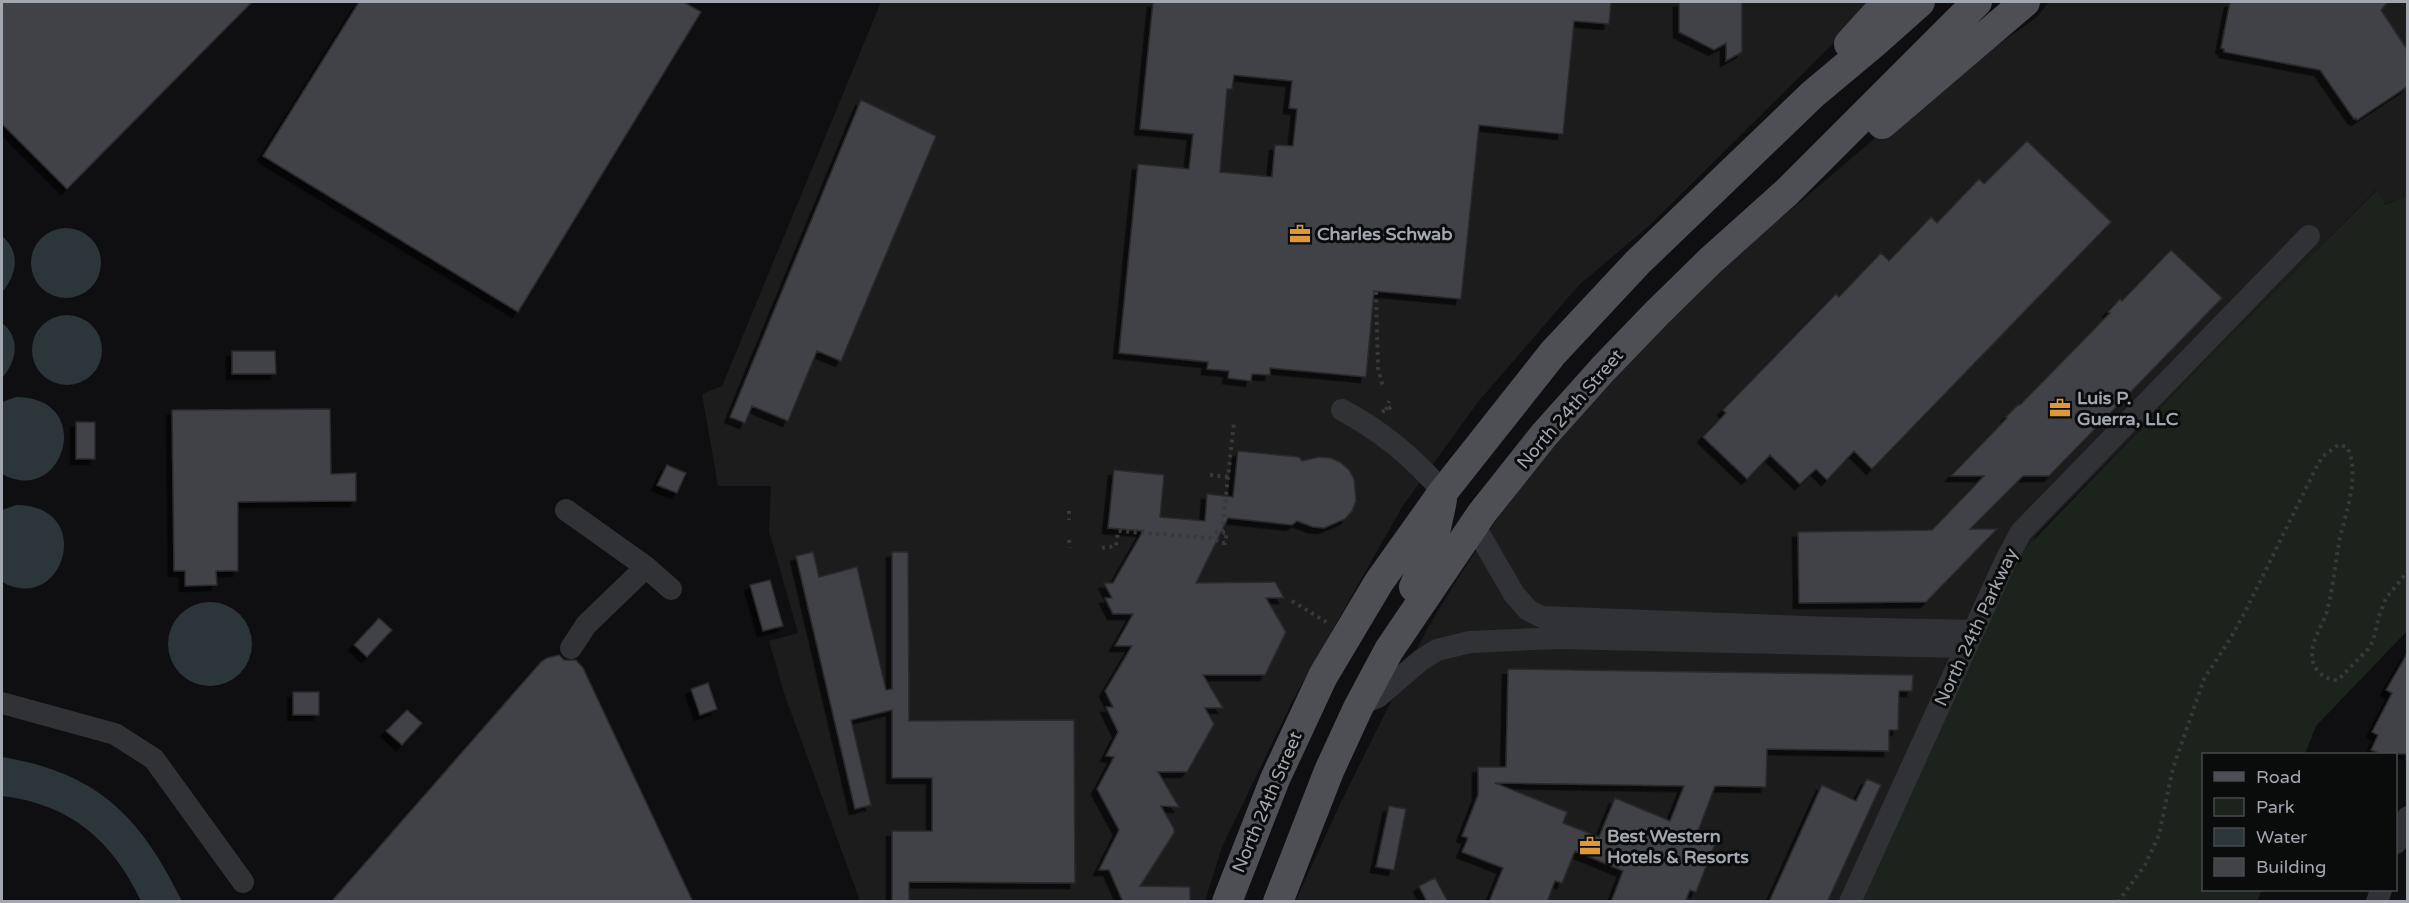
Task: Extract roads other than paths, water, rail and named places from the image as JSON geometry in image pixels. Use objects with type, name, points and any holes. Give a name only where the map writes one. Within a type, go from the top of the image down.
[{"type":"main road","points":[[1813,94],[1859,30],[1887,2]]},
{"type":"main road","name":"North 24th Street","points":[[1227,902],[1275,779],[1323,676],[1379,582],[1443,492],[1553,353],[1638,262],[1813,94],[1920,2]]},
{"type":"main road","name":"North 24th Street","points":[[1278,902],[1329,771],[1360,704],[1431,586],[1513,474],[1603,369],[1657,313],[1710,261],[1787,192],[1977,2]]},
{"type":"main road","points":[[1787,192],[1814,176],[1872,133],[2025,2]]},
{"type":"main road","points":[[1376,675],[1384,644],[1429,557],[1438,529],[1443,492],[1478,489],[1513,474]]},
{"type":"street","name":"North 24th Parkway","points":[[1850,902],[1969,639],[2021,532],[2308,236]]},
{"type":"street","points":[[1342,410],[1366,422],[1398,445],[1418,463],[1443,492]]},
{"type":"street","points":[[566,510],[646,567],[671,589]]},
{"type":"street","points":[[1474,525],[1514,594],[1528,610],[1542,617],[1832,628],[1969,639]]},
{"type":"street","points":[[571,648],[586,625],[646,567]]},
{"type":"street","points":[[1360,704],[1378,697],[1421,660],[1437,650],[1470,642],[1557,638],[1969,639]]},
{"type":"street","points":[[2,703],[115,734],[154,759],[243,882]]},
{"type":"street","points":[[2397,840],[2401,826],[2408,817]]},
{"type":"water","points":[[66,228],[79,231],[91,238],[98,250],[101,263],[98,276],[91,288],[79,295],[66,298],[53,295],[41,288],[34,276],[31,263],[34,250],[41,238],[53,231]]},
{"type":"water","points":[[2,236],[12,249],[15,264],[11,278],[2,292]]},
{"type":"water","points":[[67,315],[80,318],[92,325],[99,337],[102,350],[99,363],[92,375],[80,382],[67,385],[54,382],[42,375],[35,363],[32,350],[35,337],[42,325],[54,318]]},
{"type":"water","points":[[2,323],[12,336],[15,350],[11,364],[2,378]]},
{"type":"water","points":[[16,397],[41,402],[57,414],[64,430],[63,448],[55,465],[42,476],[24,480],[2,474],[2,402]]},
{"type":"water","points":[[16,505],[41,510],[57,522],[64,538],[63,556],[55,573],[42,584],[24,588],[2,582],[2,510]]},
{"type":"water","points":[[210,602],[226,605],[240,614],[249,628],[252,644],[249,660],[240,674],[226,683],[210,686],[194,683],[180,674],[171,660],[168,644],[171,628],[180,614],[194,605]]},
{"type":"water","points":[[2,757],[36,764],[65,774],[90,787],[112,803],[132,822],[150,845],[182,901],[141,901],[117,860],[86,829],[48,807],[2,796]]},
{"type":"place","name":"Charles Schwab","points":[[1300,234]]},
{"type":"place","name":"Luis P. Guerra, LLC","points":[[2060,408]]},
{"type":"place","name":"Best Western Hotels & Resorts","points":[[1590,846]]}]
